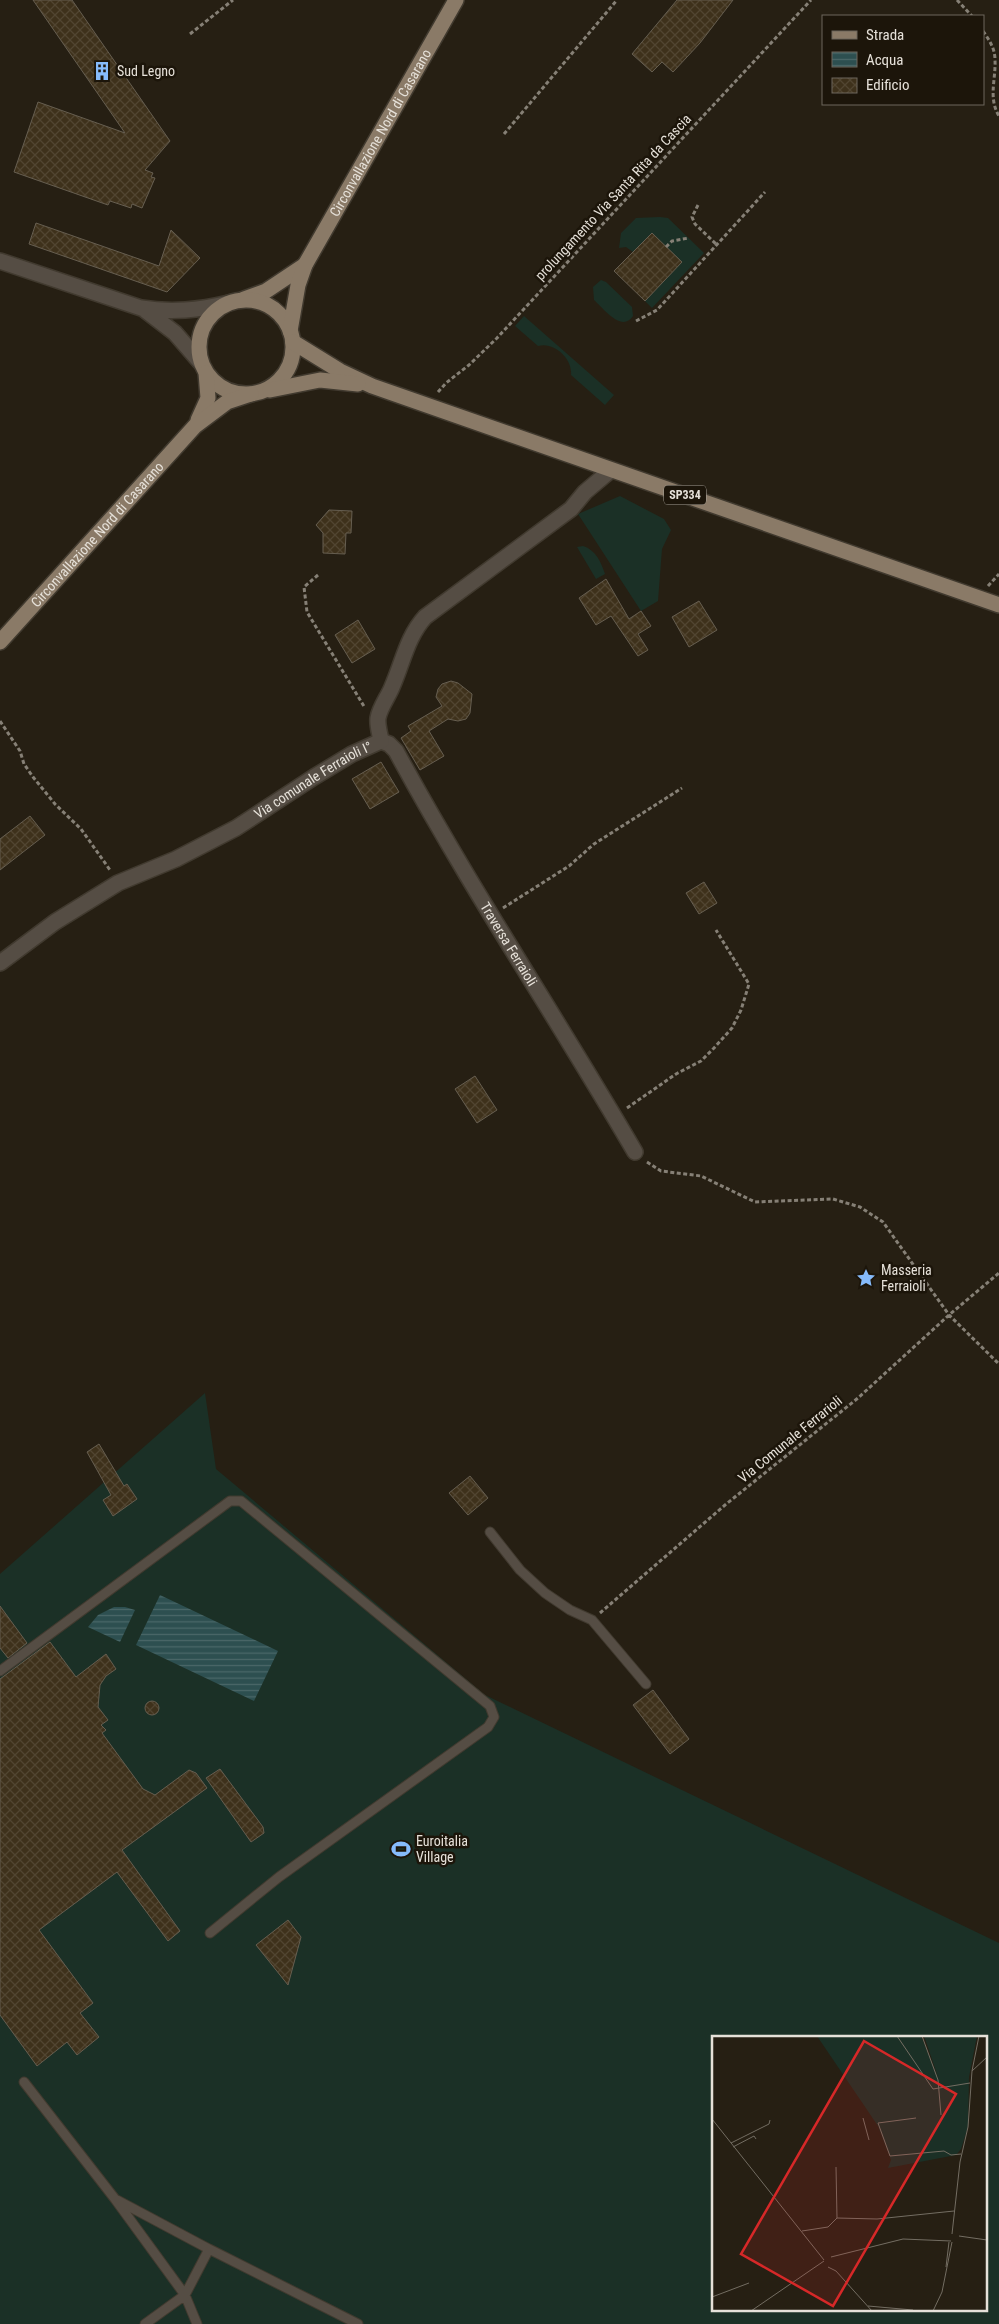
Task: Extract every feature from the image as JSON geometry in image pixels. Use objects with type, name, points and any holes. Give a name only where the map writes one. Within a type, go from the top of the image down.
[{"type":"main road","name":"Circonvallazione Nord di Casarano","points":[[305,265],[456,0]]},
{"type":"main road","points":[[195,426],[208,398],[199,339],[209,318],[235,302],[266,291],[305,265]]},
{"type":"main road","points":[[204,368],[221,387],[236,393],[256,393],[277,382],[283,376],[292,360],[292,337],[298,285],[305,265]]},
{"type":"main road","points":[[235,302],[265,304],[276,311],[292,337],[340,371],[372,386]]},
{"type":"main road","points":[[195,426],[227,402],[295,383],[320,380],[372,386]]},
{"type":"main road","name":"SP334","points":[[372,386],[999,605]]},
{"type":"main road","name":"Circonvallazione Nord di Casarano","points":[[0,642],[195,426]]},
{"type":"street","points":[[0,261],[141,308],[184,311],[235,302]]},
{"type":"street","points":[[141,308],[175,333],[204,368]]},
{"type":"street","points":[[377,721],[392,688],[410,638],[425,617],[571,508],[585,492],[611,470]]},
{"type":"street","name":"Via comunale Ferraioli I°","points":[[0,962],[55,922],[118,884],[176,859],[236,828],[330,768],[381,741],[377,721]]},
{"type":"street","name":"Traversa Ferraioli","points":[[381,741],[389,744],[396,751],[445,841],[492,915],[634,1152]]},
{"type":"lane","points":[[0,1671],[230,1501],[241,1501],[490,1706],[494,1717],[488,1727],[279,1877],[210,1933]]},
{"type":"lane","points":[[490,1532],[520,1570],[545,1593],[570,1610],[592,1620],[646,1684]]},
{"type":"lane","points":[[24,2082],[115,2199],[185,2295],[197,2324]]},
{"type":"lane","points":[[115,2199],[358,2324]]},
{"type":"lane","points":[[145,2324],[185,2295],[209,2249]]},
{"type":"path","points":[[190,34],[232,0]]},
{"type":"path","points":[[504,134],[617,0]]},
{"type":"path","name":"prolungamento Via Santa Rita da Cascia","points":[[428,405],[446,383],[469,365],[497,338],[811,0]]},
{"type":"path","points":[[957,0],[971,15]]},
{"type":"path","points":[[984,32],[992,43],[995,59],[993,98],[999,116]]},
{"type":"path","points":[[636,321],[657,310],[765,192]]},
{"type":"path","points":[[698,206],[692,217],[694,224],[717,245]]},
{"type":"path","points":[[666,247],[672,241],[688,238]]},
{"type":"path","points":[[318,575],[304,587],[307,612],[362,706],[377,721]]},
{"type":"path","points":[[0,721],[20,751],[24,764],[32,777],[55,804],[81,829],[118,884]]},
{"type":"path","points":[[492,915],[569,866],[594,844],[682,788]]},
{"type":"path","points":[[614,1117],[676,1074],[701,1061],[732,1028],[741,1010],[749,984],[716,930]]},
{"type":"path","points":[[634,1152],[661,1171],[701,1176],[756,1202],[833,1199],[860,1207],[883,1222],[949,1315],[999,1364]]},
{"type":"path","name":"Via Comunale Ferrarioli","points":[[592,1620],[725,1505],[858,1398],[949,1315],[999,1273]]},
{"type":"green space","points":[[636,218],[668,218],[704,253],[652,308],[645,301],[682,262],[652,233],[633,252],[626,247],[619,248],[621,233]]},
{"type":"green space","points":[[601,280],[606,282],[632,307],[633,316],[629,321],[618,321],[613,318],[594,300],[593,287]]},
{"type":"green space","points":[[524,316],[614,395],[605,405],[571,375],[571,369],[566,357],[550,346],[538,346],[515,326]]},
{"type":"green space","points":[[620,496],[664,519],[671,530],[662,549],[658,601],[641,611],[578,514]]},
{"type":"green space","points":[[583,546],[595,553],[605,574],[596,579],[577,547]]},
{"type":"green space","name":"Euroitalia Village","points":[[205,1393],[216,1469],[485,1695],[999,1943],[999,2324],[0,2324],[0,1574]]},
{"type":"water","points":[[160,1595],[278,1651],[254,1701],[136,1645]]},
{"type":"water","points":[[114,1607],[125,1607],[135,1610],[120,1642],[88,1627],[98,1615]]},
{"type":"building","points":[[33,0],[72,0],[170,141],[145,170],[153,173],[151,177],[155,178],[142,208],[132,204],[131,208],[110,201],[108,205],[14,172],[38,102],[125,133]]},
{"type":"building","points":[[677,0],[733,0],[700,43],[673,72],[662,62],[652,72],[632,54]]},
{"type":"building","points":[[36,223],[159,266],[171,230],[200,258],[167,292],[29,244]]},
{"type":"building","points":[[652,233],[682,262],[645,301],[614,271]]},
{"type":"building","points":[[329,510],[352,511],[351,533],[346,533],[345,554],[323,553],[323,533],[316,525]]},
{"type":"building","points":[[606,579],[629,619],[641,611],[651,626],[638,634],[648,650],[638,656],[611,616],[596,625],[579,598]]},
{"type":"building","points":[[699,601],[717,630],[689,647],[672,617]]},
{"type":"building","points":[[358,620],[375,649],[352,663],[335,635]]},
{"type":"building","points":[[451,681],[458,683],[472,694],[470,713],[466,719],[458,721],[448,719],[429,731],[444,756],[420,770],[401,738],[411,731],[408,726],[442,706],[436,697],[438,689],[442,684]]},
{"type":"building","points":[[381,762],[399,792],[370,809],[352,779]]},
{"type":"building","points":[[30,816],[45,835],[0,870],[0,839]]},
{"type":"building","points":[[704,882],[717,903],[699,914],[686,893]]},
{"type":"building","points":[[475,1076],[497,1110],[477,1123],[455,1089]]},
{"type":"building","points":[[99,1444],[124,1486],[127,1484],[137,1499],[113,1516],[103,1500],[111,1495],[87,1452]]},
{"type":"building","points":[[470,1476],[488,1498],[468,1515],[449,1493]]},
{"type":"building","points":[[0,1606],[27,1643],[8,1658],[0,1648]]},
{"type":"building","points":[[50,1642],[76,1677],[106,1654],[116,1669],[106,1676],[100,1685],[98,1707],[108,1720],[101,1725],[106,1730],[102,1733],[143,1789],[155,1795],[189,1770],[196,1773],[207,1788],[122,1850],[180,1931],[168,1941],[117,1872],[39,1930],[93,2003],[80,2013],[99,2037],[77,2055],[67,2042],[37,2066],[0,2015],[0,1679]]},
{"type":"building","points":[[653,1690],[689,1739],[670,1754],[633,1705]]},
{"type":"building","points":[[149,1701],[155,1701],[159,1708],[155,1715],[149,1715],[145,1711],[145,1705]]},
{"type":"building","points":[[220,1769],[263,1827],[264,1833],[251,1842],[206,1778]]},
{"type":"building","points":[[288,1920],[301,1937],[288,1985],[256,1945]]},
{"type":"place","name":"Sud Legno","points":[[102,71]]},
{"type":"place","name":"Masseria Ferraioli","points":[[866,1278]]},
{"type":"place","name":"Euroitalia Village","points":[[401,1849]]}]
